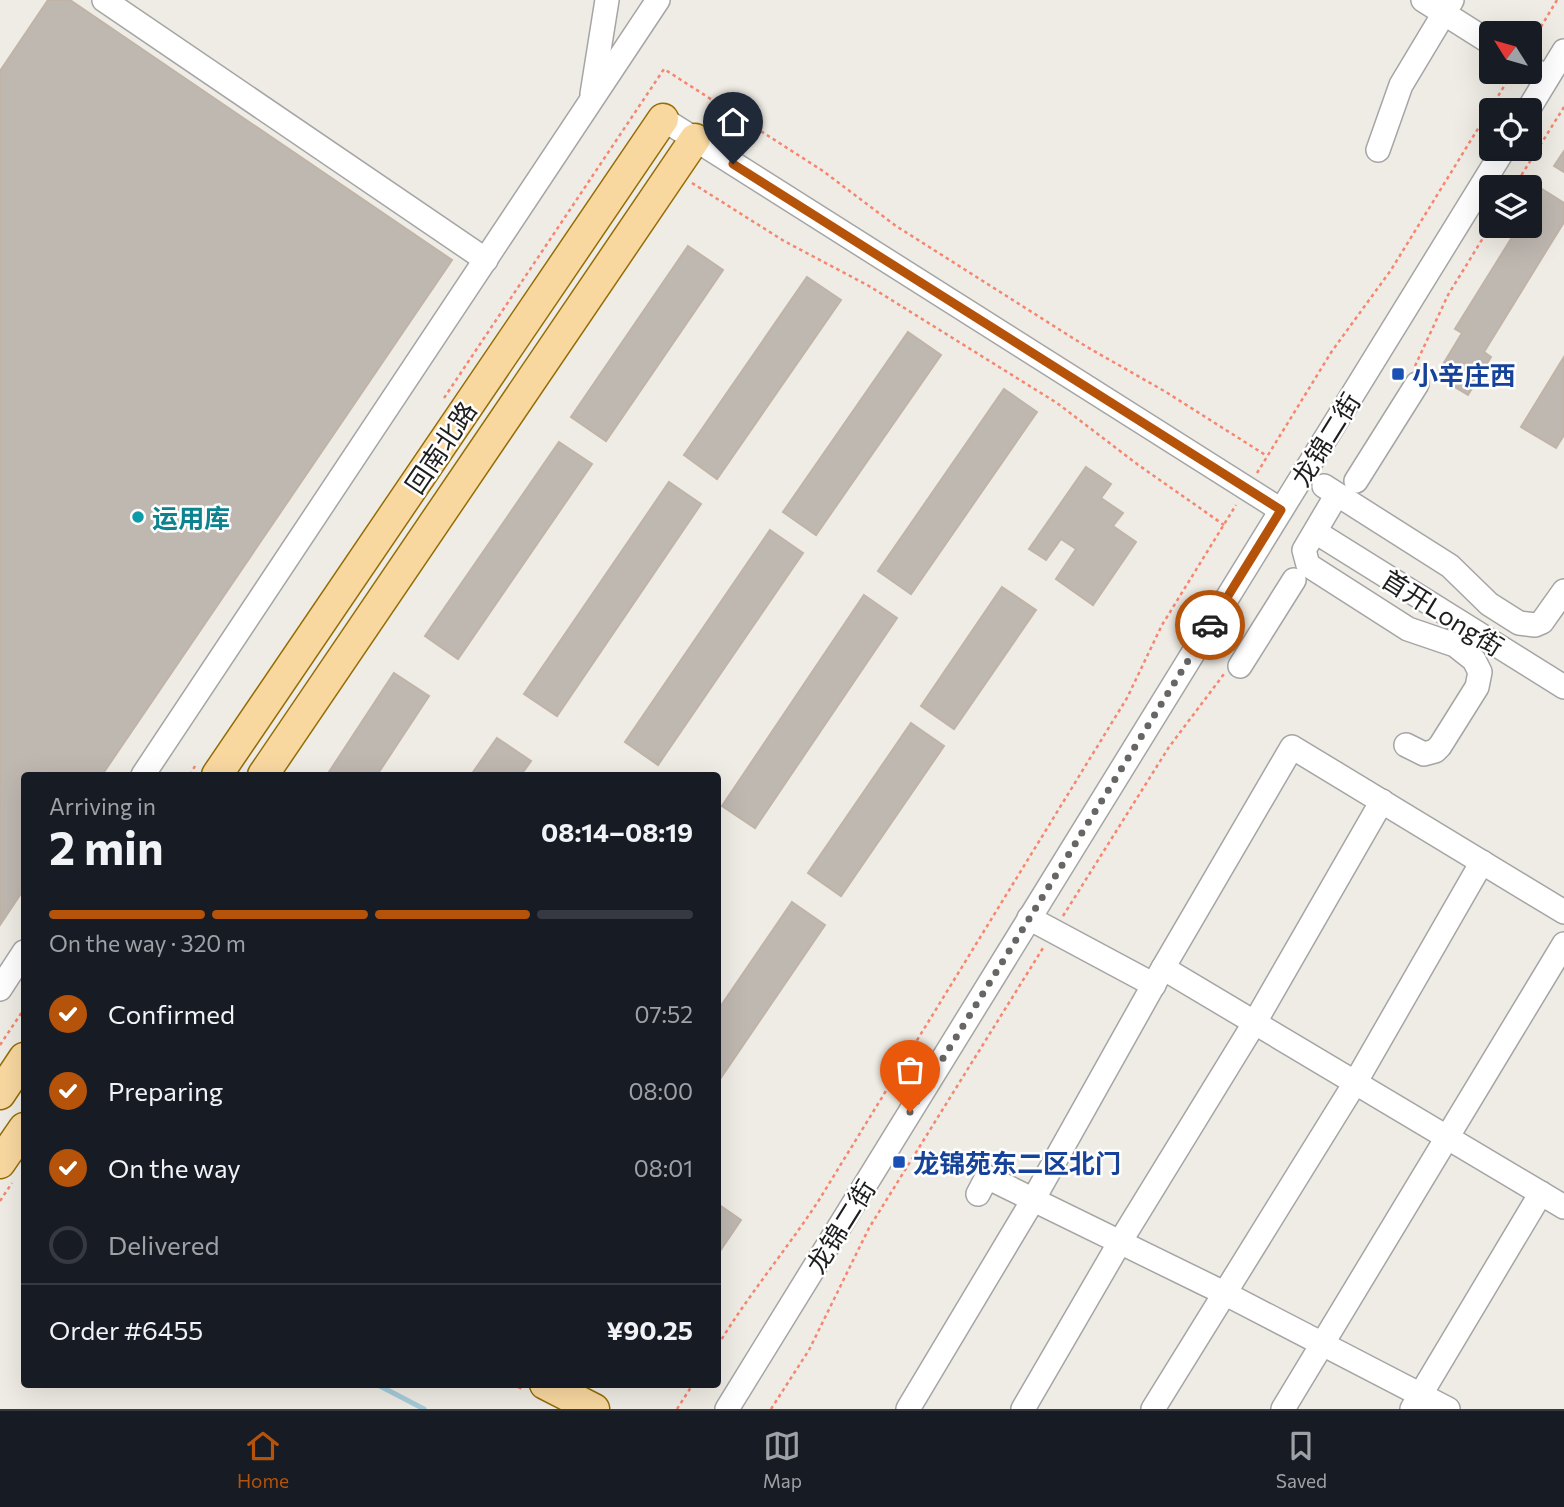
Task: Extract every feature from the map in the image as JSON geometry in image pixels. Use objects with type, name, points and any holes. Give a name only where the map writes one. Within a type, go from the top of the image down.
[{"type":"main road","name":"回南北路","points":[[219,772],[663,119]]},
{"type":"main road","name":"回南北路","points":[[266,772],[695,139]]},
{"type":"main road","points":[[0,1094],[21,1063]]},
{"type":"main road","points":[[0,1105],[21,1118]]},
{"type":"main road","points":[[6,1173],[21,1136]]},
{"type":"main road","points":[[553,1388],[594,1409]]},
{"type":"street","points":[[104,0],[486,260]]},
{"type":"street","points":[[591,101],[607,0]]},
{"type":"street","points":[[145,772],[658,0]]},
{"type":"street","points":[[1423,0],[1450,11],[1479,34]]},
{"type":"street","points":[[1378,150],[1401,85],[1450,11]]},
{"type":"street","points":[[1542,70],[1564,51]]},
{"type":"street","points":[[663,119],[1281,510]]},
{"type":"street","name":"龙锦二街","points":[[727,1409],[1497,161]]},
{"type":"street","points":[[1361,470],[1414,378]]},
{"type":"street","points":[[1304,474],[1335,500],[1455,570],[1489,604],[1519,623],[1535,625],[1542,622],[1564,591]]},
{"type":"street","points":[[1335,500],[1334,495],[1304,550],[1308,565],[1414,632],[1462,649],[1474,660],[1480,672],[1477,687],[1435,751],[1424,754],[1406,745]]},
{"type":"street","name":"首开Long街","points":[[1335,500],[1316,545],[1564,687]]},
{"type":"street","points":[[1234,667],[1288,586]]},
{"type":"street","points":[[908,1409],[1033,1200],[1158,977],[1292,747],[1564,912]]},
{"type":"street","points":[[1023,1409],[1120,1242],[1255,1022],[1382,802]]},
{"type":"street","points":[[1153,1409],[1355,1083],[1482,862]]},
{"type":"street","points":[[1029,918],[1255,1022],[1564,1207]]},
{"type":"street","points":[[1283,1409],[1564,944]]},
{"type":"street","points":[[0,989],[21,958]]},
{"type":"street","points":[[978,1194],[987,1177],[1321,1343],[1416,1402],[1448,1409]]},
{"type":"street","points":[[1416,1402],[1541,1193]]},
{"type":"path","points":[[1542,25],[1557,0]]},
{"type":"path","points":[[616,140],[664,69],[823,171],[896,226],[1267,456]]},
{"type":"path","points":[[1274,444],[1332,351],[1391,270],[1506,84]]},
{"type":"path","points":[[1522,175],[1564,107]]},
{"type":"path","points":[[712,196],[792,246],[869,286],[1057,403],[1223,527],[1162,625],[1128,698],[819,1200],[743,1305],[721,1340]]},
{"type":"path","points":[[1414,378],[1448,295],[1483,238]]},
{"type":"path","points":[[771,1409],[809,1350],[869,1228],[1054,931],[1169,747],[1234,667]]},
{"type":"path","points":[[0,1045],[21,1014]]},
{"type":"path","points":[[0,1201],[6,1173]]},
{"type":"path","points":[[677,1409],[690,1388]]},
{"type":"building","name":"运用库","points":[[48,0],[70,0],[452,260],[104,772],[21,772],[21,894],[0,925],[0,71]]},
{"type":"building","points":[[1564,151],[1564,172],[1554,166]]},
{"type":"building","points":[[1542,189],[1564,203],[1564,222],[1484,352],[1491,357],[1468,395],[1436,376],[1462,333],[1455,329],[1512,238],[1542,238]]},
{"type":"building","points":[[688,246],[723,270],[606,441],[571,417]]},
{"type":"building","points":[[807,277],[841,300],[717,479],[684,455]]},
{"type":"building","points":[[908,332],[941,355],[816,535],[783,512]]},
{"type":"building","points":[[1564,357],[1564,435],[1556,448],[1521,427]]},
{"type":"building","points":[[1004,389],[1037,412],[911,594],[878,571]]},
{"type":"building","points":[[559,442],[592,464],[458,659],[425,636]]},
{"type":"building","points":[[1086,467],[1111,484],[1101,498],[1123,513],[1113,526],[1136,542],[1093,605],[1056,579],[1076,549],[1061,539],[1046,560],[1029,549]]},
{"type":"building","points":[[669,482],[701,504],[557,716],[524,694]]},
{"type":"building","points":[[770,530],[803,553],[658,765],[625,742]]},
{"type":"building","points":[[1002,587],[1036,610],[954,729],[921,706]]},
{"type":"building","points":[[864,595],[897,618],[755,828],[722,806]]},
{"type":"building","points":[[394,673],[429,696],[379,772],[329,772]]},
{"type":"building","points":[[911,723],[944,746],[841,896],[808,873]]},
{"type":"building","points":[[497,738],[531,761],[523,772],[473,772]]},
{"type":"building","points":[[792,902],[825,925],[721,1078],[721,1006]]},
{"type":"building","points":[[721,1206],[741,1220],[721,1250]]},
{"type":"waterway","points":[[384,1388],[424,1409]]},
{"type":"way so far","points":[[910,1112],[1210,625]]},
{"type":"place","name":"小辛庄西","points":[[1398,374]]},
{"type":"place","name":"运用库","points":[[138,517]]},
{"type":"place","name":"龙锦苑东二区北门","points":[[899,1162]]},
{"type":"route","points":[[733,164],[1281,510],[1210,625]]}]
